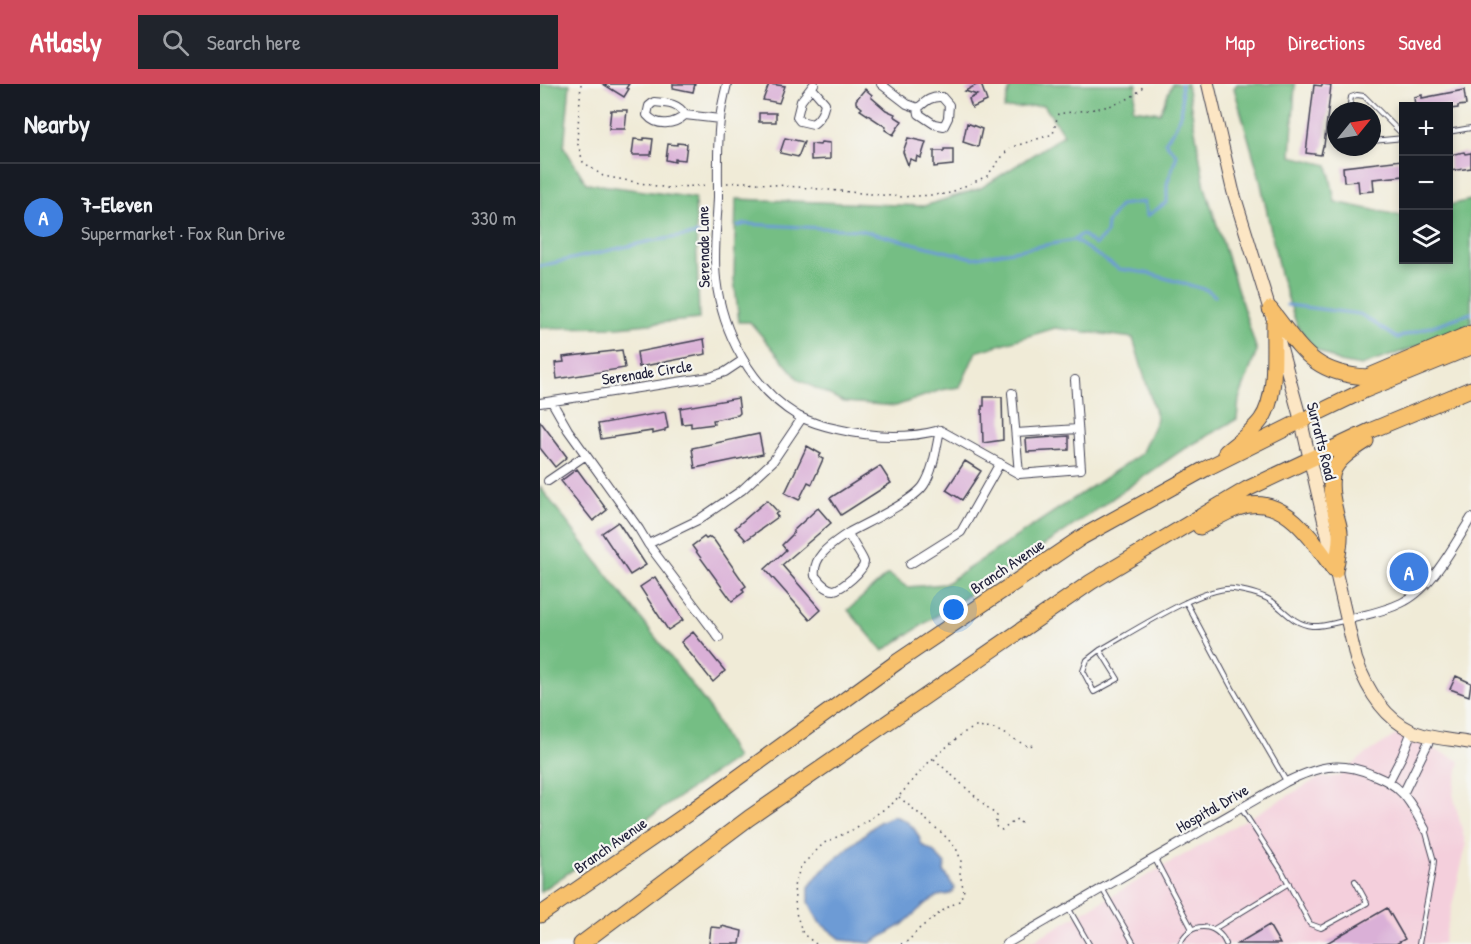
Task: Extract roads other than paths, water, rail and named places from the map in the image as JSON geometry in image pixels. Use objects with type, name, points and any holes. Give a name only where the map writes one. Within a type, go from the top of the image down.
[{"type":"highway","points":[[1272,316],[1317,363],[1337,374],[1356,377],[1367,377],[1471,333]]},
{"type":"highway","points":[[1205,469],[1255,427],[1268,407],[1273,390],[1272,316]]},
{"type":"highway","name":"Branch Avenue","points":[[540,915],[693,810],[897,662],[1082,537],[1205,469],[1301,421],[1363,391],[1471,347]]},
{"type":"highway","points":[[581,944],[758,812],[922,700],[1042,614],[1163,537],[1247,489],[1410,413],[1471,389]]},
{"type":"highway","points":[[1335,571],[1340,533],[1329,489],[1333,473],[1344,457],[1410,413]]},
{"type":"highway","points":[[1163,537],[1178,540],[1236,508],[1261,505],[1282,512],[1298,523],[1335,571]]},
{"type":"main road","name":"Surratts Road","points":[[1208,84],[1233,190],[1272,316],[1301,421],[1356,659],[1364,682],[1377,702],[1412,731],[1471,743]]},
{"type":"street","name":"Serenade Lane","points":[[727,84],[720,119],[716,279],[726,322],[733,343],[743,360],[770,393],[786,408],[817,424],[861,434],[916,436],[940,430]]},
{"type":"street","points":[[881,84],[907,104],[918,108]]},
{"type":"street","points":[[685,115],[720,119]]},
{"type":"street","name":"Serenade Circle","points":[[540,403],[710,377],[725,372],[743,360]]},
{"type":"street","points":[[848,533],[864,565],[844,585],[835,590],[829,589],[815,576],[816,565],[825,550],[848,533],[913,496],[924,485],[931,468],[940,430],[1019,474],[1081,469],[1075,380]]},
{"type":"street","points":[[1012,393],[1019,474]]},
{"type":"street","points":[[552,402],[568,430],[639,528],[648,544],[719,638]]},
{"type":"street","points":[[648,544],[698,520],[742,490],[773,461],[802,418]]},
{"type":"street","points":[[1016,434],[1078,429]]},
{"type":"street","points":[[548,481],[586,454]]},
{"type":"street","points":[[910,564],[961,532],[1000,463]]},
{"type":"street","points":[[1347,620],[1398,605],[1417,592],[1429,581],[1471,518]]},
{"type":"street","points":[[1389,781],[1412,731]]},
{"type":"street","points":[[1403,794],[1431,736]]},
{"type":"street","name":"Hospital Drive","points":[[1006,944],[1241,807],[1315,769],[1339,765],[1365,771],[1389,781],[1403,794],[1425,829]]},
{"type":"lane","points":[[1351,102],[1352,97],[1364,96],[1370,102]]},
{"type":"lane","points":[[1381,113],[1399,132]]},
{"type":"lane","points":[[1453,131],[1471,128]]},
{"type":"lane","points":[[1381,140],[1399,138]]},
{"type":"lane","points":[[1100,650],[1118,679],[1094,692],[1083,671],[1087,660],[1100,650],[1186,602],[1219,590],[1234,589],[1267,599],[1301,623],[1320,626],[1347,620]]},
{"type":"lane","points":[[1186,602],[1286,782]]},
{"type":"lane","points":[[1241,807],[1289,883],[1310,924],[1321,928],[1367,903],[1355,882]]},
{"type":"lane","points":[[1419,944],[1434,861],[1425,829]]},
{"type":"lane","points":[[1154,859],[1192,929]]},
{"type":"lane","points":[[1214,929],[1289,883]]},
{"type":"lane","points":[[1102,889],[1134,944]]},
{"type":"lane","points":[[1069,909],[1089,944]]},
{"type":"lane","points":[[1180,944],[1186,933],[1199,927],[1214,929],[1224,938],[1226,944]]},
{"type":"water","points":[[893,816],[908,823],[915,830],[922,845],[933,851],[945,864],[944,871],[955,889],[950,894],[938,896],[925,904],[902,925],[871,943],[842,940],[819,922],[809,902],[809,887],[822,870],[879,822]]},
{"type":"waterway","points":[[1074,240],[1082,234],[1095,245],[1106,234],[1107,223],[1120,205],[1144,202],[1147,216],[1167,202],[1167,184],[1177,155],[1165,142],[1176,126],[1182,109],[1181,84]]},
{"type":"waterway","points":[[738,226],[746,224],[860,230],[973,258],[1074,240],[1119,269],[1147,273],[1207,290],[1215,296]]},
{"type":"waterway","points":[[540,266],[651,241],[699,234]]},
{"type":"waterway","points":[[1287,305],[1360,314],[1397,338],[1471,313]]},
{"type":"place","name":"7-Eleven","points":[[1409,572]]}]
